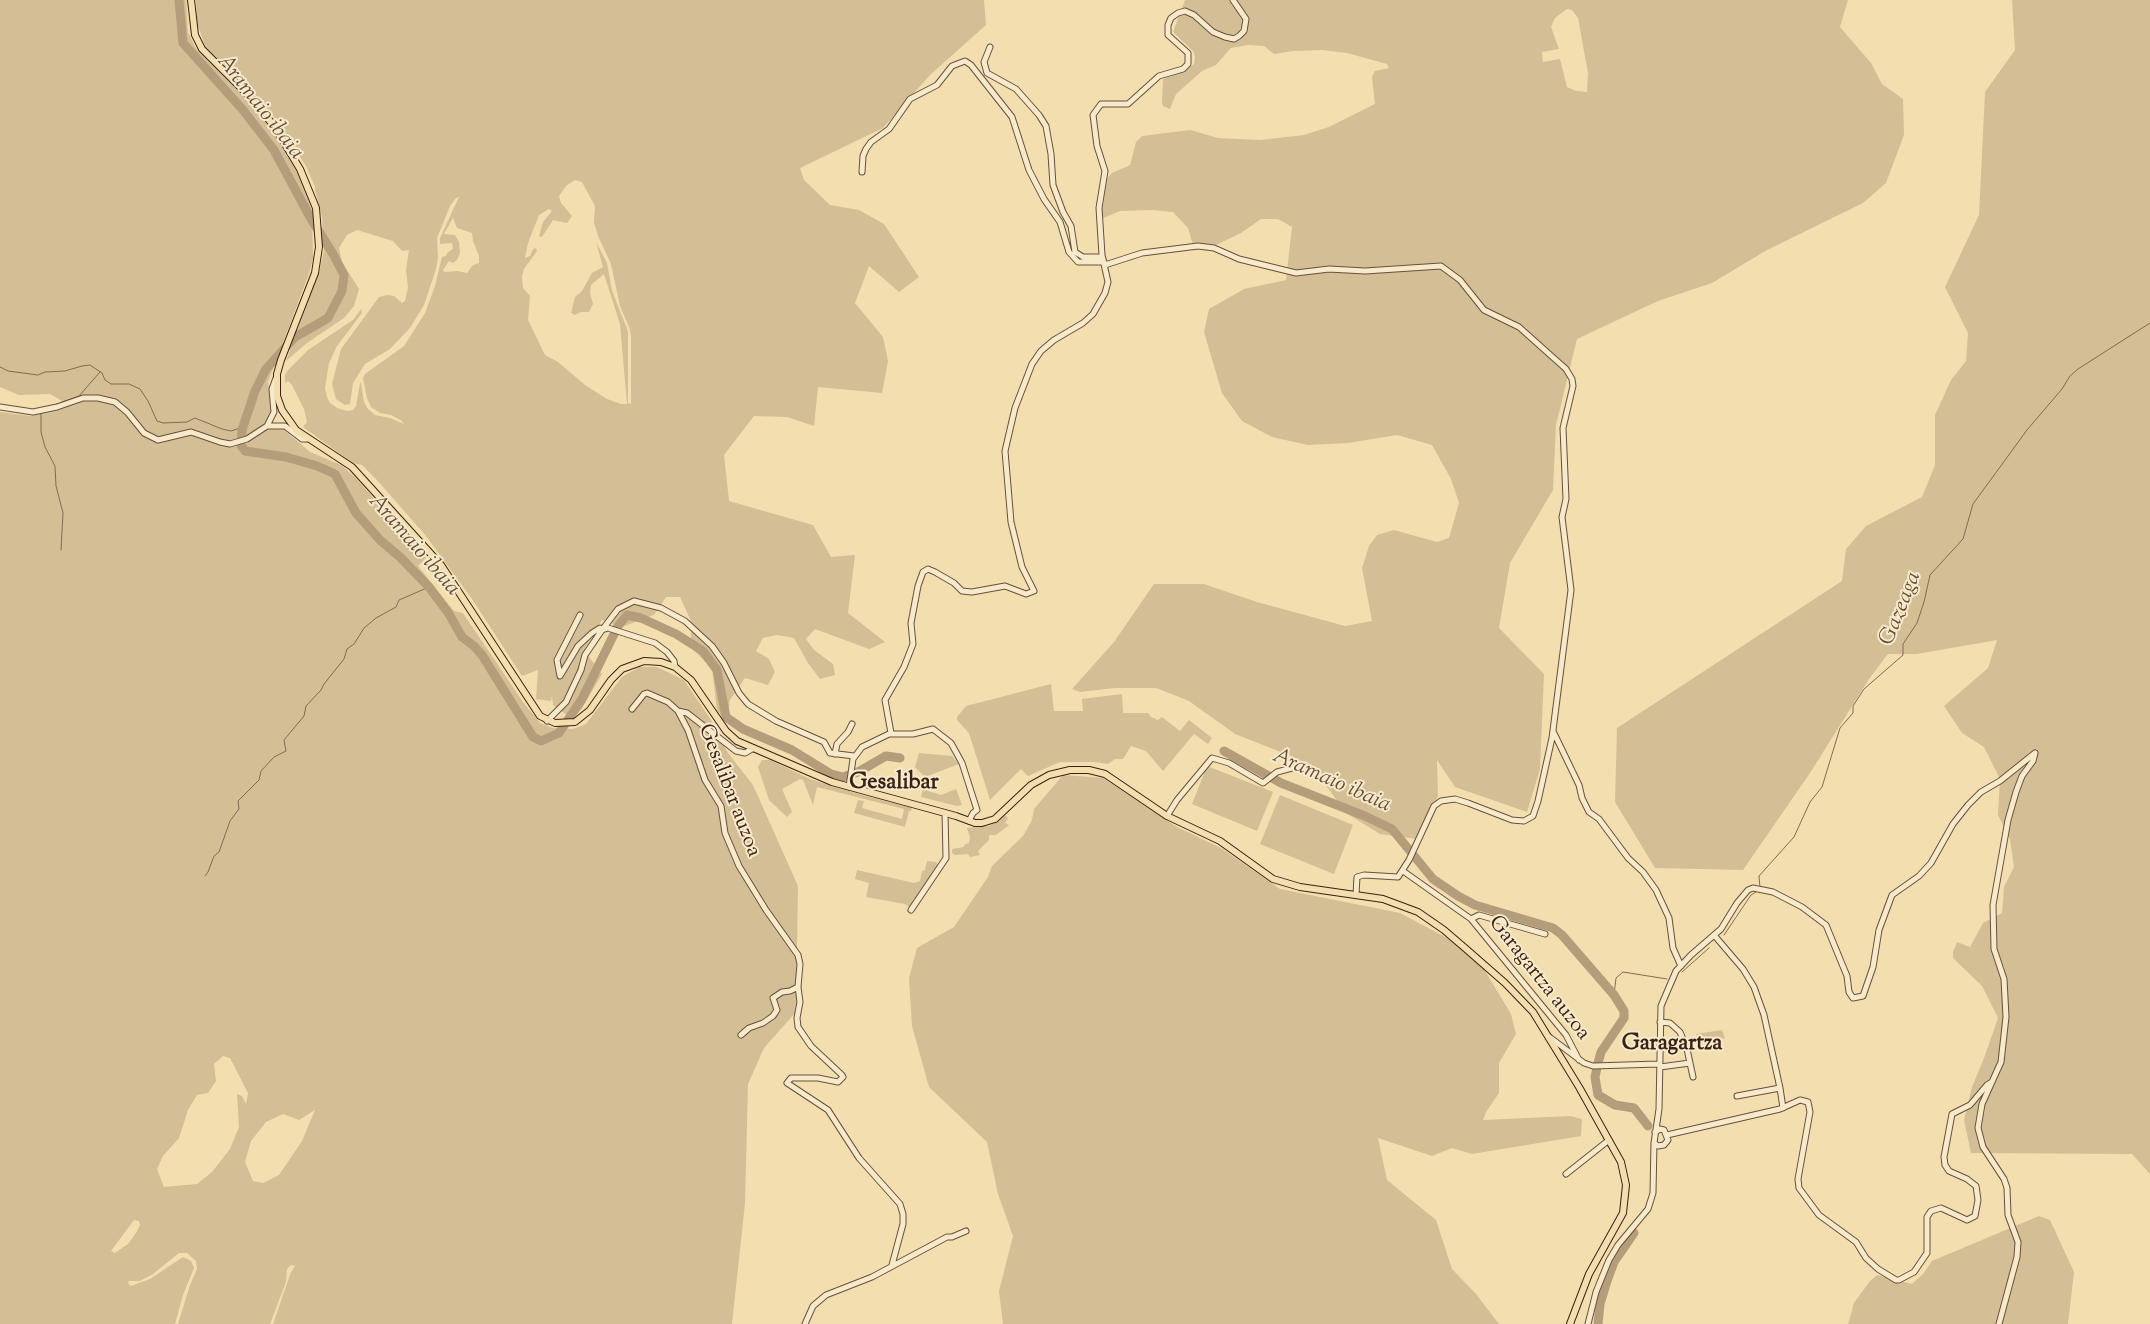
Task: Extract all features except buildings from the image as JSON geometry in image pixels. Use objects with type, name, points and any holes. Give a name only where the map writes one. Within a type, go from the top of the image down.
[{"type":"main road","points":[[191,0],[193,28],[197,41],[206,54],[252,99],[274,126],[306,181],[319,222],[319,246],[311,286],[280,360],[277,376],[277,396],[284,414],[296,430],[352,467],[441,565],[540,716],[547,721],[560,724],[574,722],[590,710],[616,675],[629,665],[652,660],[675,667],[698,688],[726,731],[737,741],[752,749],[849,787],[982,823],[992,822],[1036,782],[1049,775],[1070,770],[1089,770],[1105,774],[1167,816],[1220,841],[1273,879],[1300,887],[1356,894],[1402,905],[1437,925],[1522,1000],[1548,1035],[1609,1140],[1625,1175],[1625,1203],[1616,1228],[1583,1287],[1570,1324]]},
{"type":"street","points":[[891,733],[885,700],[904,667],[913,644],[911,623],[918,586],[923,572],[928,570],[935,572],[954,583],[962,591],[972,592],[1005,586],[1026,594],[1034,591],[1022,567],[1011,522],[1005,451],[1015,408],[1032,364],[1041,351],[1054,340],[1083,323],[1098,308],[1108,282],[1099,229],[1099,208],[1106,171],[1097,146],[1093,122],[1096,108],[1101,104],[1108,103],[1128,104],[1159,76],[1183,69],[1188,64],[1188,53],[1168,35],[1168,25],[1171,18],[1178,13],[1185,11],[1194,15],[1213,32],[1225,37],[1234,39],[1239,36],[1244,31],[1246,19],[1233,0]]},
{"type":"street","points":[[990,46],[984,62],[987,73],[1016,89],[1046,126],[1051,154],[1053,185],[1063,212],[1071,226],[1075,252],[1083,257],[1101,257],[1104,262]]},
{"type":"street","points":[[862,172],[863,156],[866,149],[871,142],[889,129],[910,99],[937,85],[952,66],[965,61],[971,65],[1012,116],[1029,170],[1044,199],[1060,222],[1069,252],[1078,262],[1104,262],[1142,253],[1198,246],[1214,248],[1239,258],[1296,273],[1329,269],[1365,271],[1441,266],[1460,280],[1484,310],[1515,323],[1566,368],[1573,386],[1563,428],[1566,499],[1562,517],[1571,590],[1553,730],[1533,816],[1524,821],[1512,820],[1455,799],[1441,801],[1434,806],[1409,860],[1398,877],[1364,875],[1357,877],[1356,894]]},
{"type":"street","points":[[267,426],[274,412],[272,389],[277,376]]},
{"type":"street","points":[[0,407],[33,412],[57,407],[84,398],[98,398],[115,402],[127,412],[144,432],[158,440],[191,432],[220,442],[236,442],[247,439],[267,426],[275,425],[285,426],[302,439],[308,439]]},
{"type":"street","points":[[271,418],[284,414]]},
{"type":"street","points":[[275,425],[282,419],[284,414]]},
{"type":"street","points":[[547,721],[566,702],[582,670],[585,655],[602,630],[618,609],[634,601],[661,608],[685,622],[712,646],[724,663],[739,693],[748,704],[776,721],[824,742],[833,753],[854,756]]},
{"type":"street","points":[[580,615],[557,660],[560,676],[570,656],[588,636],[600,628],[602,630],[608,628],[655,644],[667,652],[674,661],[675,667]]},
{"type":"street","name":"Gesalibar auzoa","points":[[632,710],[644,694],[647,693],[687,713],[736,751],[745,753],[752,749]]},
{"type":"street","name":"Gesalibar auzoa","points":[[678,710],[688,730],[705,780],[722,806],[725,834],[739,866],[766,910],[798,955],[800,964],[798,986],[800,1002],[797,1018],[799,1029],[816,1051],[843,1077],[838,1082],[818,1078],[791,1078],[787,1084],[828,1110],[859,1158],[900,1204],[903,1214],[902,1224],[892,1266]]},
{"type":"street","points":[[833,753],[837,744],[848,732],[852,724]]},
{"type":"street","points":[[849,787],[854,756],[862,747],[891,733],[913,734],[933,729],[951,743],[962,763],[977,810],[969,821]]},
{"type":"street","points":[[1553,730],[1579,785],[1582,798],[1589,812],[1599,819],[1628,858],[1643,872],[1656,890],[1669,918],[1673,948],[1681,966]]},
{"type":"street","points":[[1588,1324],[1596,1292],[1609,1260],[1618,1244],[1648,1209],[1653,1193],[1661,1006],[1667,989],[1681,966],[1714,935],[1732,914],[1748,890],[1753,888],[1773,892],[1802,907],[1826,925],[1848,976],[1849,992],[1852,998],[1863,996],[1870,980],[1878,930],[1892,895],[1919,876],[1931,863],[1953,824],[1968,805],[1982,792],[2000,781],[2035,753],[2033,761],[2022,776],[2008,820],[1993,906],[1994,949],[2004,979],[2006,1003],[2001,1057],[1980,1110],[1978,1128],[1984,1147],[2004,1179],[2007,1188],[2008,1215],[2019,1249],[1999,1324]]},
{"type":"street","points":[[1167,816],[1177,800],[1212,758],[1229,763],[1263,783],[1273,775],[1292,768]]},
{"type":"street","points":[[911,910],[946,858],[945,813]]},
{"type":"street","name":"Garagartza auzoa","points":[[1403,871],[1471,919],[1566,1036],[1578,1060]]},
{"type":"street","name":"Garagartza auzoa","points":[[1471,919],[1479,915],[1545,934]]},
{"type":"street","points":[[1714,935],[1743,969],[1754,986],[1764,1015],[1784,1108]]},
{"type":"street","points":[[741,1035],[747,1029],[763,1023],[773,1016],[777,1010],[773,998],[782,992],[790,991],[798,986]]},
{"type":"street","points":[[1660,1022],[1670,1023],[1680,1032],[1687,1048],[1693,1077]]},
{"type":"street","points":[[1548,1035],[1578,1060],[1593,1066],[1659,1066],[1690,1063]]},
{"type":"street","points":[[1667,1135],[1784,1108],[1800,1100],[1808,1102],[1810,1105],[1798,1179],[1800,1188],[1819,1215],[1856,1242],[1866,1258],[1878,1269],[1896,1280],[1903,1279],[1919,1266],[1927,1253],[1927,1217],[1930,1211],[1940,1208],[1947,1209],[1967,1220],[1973,1218],[1977,1212],[1978,1194],[1976,1186],[1947,1169],[1944,1157],[1952,1114],[1970,1105],[1987,1085],[1992,1082]]},
{"type":"street","points":[[1737,1096],[1780,1088]]},
{"type":"street","points":[[1654,1143],[1658,1146],[1668,1142],[1667,1135],[1662,1130],[1655,1132]]},
{"type":"street","points":[[1566,1174],[1609,1140]]},
{"type":"street","points":[[805,1324],[813,1306],[826,1295],[868,1279],[947,1237],[957,1236],[966,1231]]},
{"type":"shaded area","points":[[0,0],[186,0],[188,32],[195,47],[255,108],[270,128],[297,172],[308,195],[312,211],[313,258],[309,274],[268,382],[272,407],[270,418],[254,438],[268,428],[282,428],[310,452],[341,465],[356,478],[426,558],[418,566],[454,611],[463,613],[523,702],[540,723],[553,728],[573,729],[586,724],[622,677],[639,667],[657,667],[684,680],[711,720],[728,753],[753,785],[798,886],[796,1012],[764,1048],[748,1084],[745,1203],[732,1324],[273,1324],[291,1272],[295,1266],[291,1265],[287,1269],[286,1282],[270,1324],[178,1324],[197,1269],[196,1261],[187,1253],[179,1253],[153,1274],[140,1281],[129,1281],[128,1283],[131,1286],[150,1279],[183,1257],[191,1261],[194,1268],[183,1295],[175,1324],[0,1324],[0,412],[30,416],[57,411],[62,401],[50,394],[19,395],[0,387]],"holes":[[[223,1056],[230,1058],[248,1093],[246,1104],[242,1096],[237,1094],[239,1127],[230,1149],[212,1172],[197,1184],[164,1187],[157,1169],[163,1156],[179,1138],[188,1110],[197,1095],[208,1093],[216,1081],[214,1064]],[[315,1110],[302,1141],[279,1175],[263,1183],[253,1181],[245,1162],[251,1141],[266,1122],[283,1114],[299,1120]],[[134,1220],[139,1221],[140,1225],[128,1244],[115,1253],[111,1251]]]},
{"type":"shaded area","points":[[196,0],[984,0],[986,25],[930,75],[883,128],[800,168],[804,180],[830,205],[859,210],[884,224],[919,277],[899,292],[869,266],[855,303],[883,337],[888,361],[882,393],[818,387],[814,426],[787,417],[754,416],[724,455],[729,501],[813,525],[831,557],[855,555],[848,613],[885,642],[869,649],[815,629],[806,639],[814,650],[833,664],[835,675],[820,679],[808,663],[794,638],[777,635],[763,638],[756,651],[769,659],[775,672],[768,685],[745,678],[730,700],[727,724],[717,710],[712,668],[691,648],[691,621],[680,597],[666,597],[654,615],[622,627],[602,620],[585,648],[589,657],[602,674],[581,710],[567,715],[553,705],[552,696],[551,701],[536,699],[538,670],[522,676],[472,599],[426,536],[377,480],[362,465],[353,463],[303,427],[307,422],[304,409],[292,385],[288,381],[285,383],[285,375],[288,370],[308,350],[353,320],[361,309],[362,313],[337,346],[329,363],[325,388],[327,397],[330,403],[337,408],[347,411],[353,410],[356,406],[361,383],[364,402],[368,409],[375,415],[390,418],[404,424],[391,415],[380,413],[371,407],[363,378],[365,374],[404,346],[425,313],[435,286],[442,257],[446,256],[453,249],[452,243],[440,244],[440,238],[459,197],[450,206],[437,238],[438,258],[436,269],[424,305],[410,328],[390,349],[365,364],[353,383],[350,404],[345,405],[336,399],[332,384],[341,349],[379,297],[394,296],[402,303],[405,301],[408,287],[406,270],[409,250],[402,251],[393,241],[357,230],[347,235],[339,248],[342,262],[359,289],[354,306],[344,318],[307,343],[286,361],[319,273],[324,250],[322,216],[315,187],[306,166],[277,121],[256,95],[206,48],[197,23]],"holes":[[[575,180],[582,182],[595,206],[594,223],[611,264],[620,306],[629,327],[631,335],[631,404],[628,403],[628,331],[612,291],[607,263],[596,242],[603,267],[592,273],[582,291],[575,297],[571,313],[575,315],[581,312],[589,312],[593,304],[590,293],[591,285],[604,274],[620,324],[627,404],[607,399],[585,385],[558,362],[545,355],[528,320],[530,296],[523,288],[522,277],[524,269],[537,251],[536,248],[533,249],[530,256],[525,258],[528,243],[539,215],[549,209],[552,211],[543,222],[539,236],[542,237],[553,220],[567,223],[572,216],[561,203],[559,196],[566,186]],[[453,218],[457,228],[472,233],[479,256],[479,263],[473,265],[467,273],[457,271],[444,272],[443,270],[449,261],[453,263],[457,260],[460,253],[459,242],[455,235],[444,234]]]},
{"type":"shaded area","points":[[1185,0],[1848,0],[1840,27],[1871,63],[1882,84],[1903,99],[1904,135],[1886,183],[1863,203],[1767,250],[1712,283],[1658,301],[1577,339],[1556,425],[1553,490],[1510,563],[1499,628],[1544,674],[1540,769],[1527,812],[1455,787],[1437,760],[1438,796],[1418,839],[1380,834],[1346,813],[1314,769],[1291,756],[1235,734],[1189,701],[1156,688],[1115,688],[1080,692],[1072,689],[1114,642],[1154,584],[1204,584],[1257,602],[1345,626],[1372,621],[1362,568],[1369,546],[1377,535],[1394,530],[1437,542],[1449,538],[1459,503],[1451,479],[1432,445],[1397,435],[1348,443],[1308,445],[1272,437],[1242,421],[1222,393],[1204,332],[1209,309],[1244,289],[1286,280],[1292,227],[1278,219],[1261,219],[1241,233],[1214,246],[1193,245],[1188,228],[1173,212],[1153,210],[1120,211],[1101,219],[1107,179],[1112,173],[1130,165],[1136,142],[1142,136],[1190,130],[1218,138],[1260,140],[1304,135],[1329,127],[1375,104],[1372,77],[1375,71],[1389,68],[1387,64],[1347,53],[1322,50],[1274,54],[1264,46],[1248,45],[1231,48],[1216,65],[1202,71],[1176,94],[1170,109],[1163,106],[1162,102],[1163,79],[1187,70],[1194,64],[1195,58],[1194,52],[1173,32]],"holes":[[[1567,9],[1572,10],[1578,18],[1588,73],[1587,92],[1576,91],[1567,87],[1560,59],[1543,62],[1542,52],[1559,49],[1551,27],[1555,18]]]},
{"type":"shaded area","points":[[2012,0],[2150,0],[2150,1174],[2132,1154],[1971,1153],[1964,1120],[1972,1087],[1998,1018],[1982,986],[1953,958],[1953,952],[1957,942],[1970,947],[1983,923],[2002,913],[2004,887],[2014,867],[2010,839],[1998,815],[2000,779],[1984,747],[1962,733],[1944,706],[1988,668],[1997,640],[1917,654],[1888,654],[1869,679],[1810,773],[1743,870],[1655,868],[1615,802],[1617,728],[1842,581],[1846,549],[1866,526],[1922,497],[1935,465],[1935,415],[1951,380],[1966,361],[1968,333],[1945,287],[1979,215],[1985,92],[2015,50]]},
{"type":"shaded area","points":[[1051,684],[1054,711],[1083,711],[1082,699],[1122,694],[1123,713],[1148,713],[1151,717],[1158,720],[1162,717],[1180,731],[1189,720],[1212,738],[1208,744],[1194,734],[1163,771],[1146,751],[1131,746],[1123,759],[1115,759],[1108,764],[1060,762],[1028,776],[1021,769],[990,800],[969,733],[957,720],[957,717],[966,706]]},
{"type":"shaded area","points":[[919,753],[952,756],[959,764],[925,777],[915,767]]},
{"type":"shaded area","points":[[762,760],[770,760],[810,779],[912,808],[909,811],[905,827],[854,813],[858,800],[864,801],[862,808],[902,819],[904,809],[817,787],[813,805],[803,780],[800,779],[782,789],[792,812],[787,817],[769,800],[758,767]]},
{"type":"shaded area","points":[[1207,766],[1273,792],[1257,831],[1192,804]]},
{"type":"shaded area","points":[[1063,775],[1103,778],[1177,827],[1221,848],[1280,889],[1400,913],[1449,939],[1484,969],[1511,1014],[1516,1034],[1499,1063],[1499,1093],[1483,1120],[1570,1116],[1582,1119],[1581,1136],[1472,1154],[1452,1148],[1432,1156],[1378,1138],[1387,1180],[1436,1220],[1452,1269],[1476,1294],[1499,1324],[1003,1324],[999,1291],[1013,1236],[998,1194],[987,1142],[929,1087],[912,1026],[909,978],[917,948],[954,927],[988,877],[992,866],[1023,836],[1032,820],[1034,809]]},
{"type":"shaded area","points":[[924,786],[928,788],[928,791],[941,795],[956,789],[962,805],[957,806],[921,797]]},
{"type":"shaded area","points":[[1280,795],[1353,825],[1334,874],[1260,844]]},
{"type":"shaded area","points":[[1005,815],[1008,818],[1005,823],[1009,825],[996,835],[989,835],[989,840],[978,851],[980,855],[970,857],[968,854],[955,855],[952,853],[952,849],[964,847],[964,845],[969,843],[970,837],[967,828],[988,826],[998,822]]},
{"type":"shaded area","points":[[927,861],[936,862],[938,866],[910,908],[905,904],[866,897],[869,883],[855,879],[857,870],[914,883],[920,881]]},
{"type":"shaded area","points":[[1722,1030],[1725,1038],[1702,1044],[1696,1034]]},
{"type":"shaded area","points":[[2039,1216],[2050,1220],[2074,1272],[2068,1324],[1848,1324],[1854,1303],[1870,1281],[1877,1275],[1912,1284],[1923,1274],[1932,1261]]},
{"type":"waterway","name":"Aramaio ibaia","points":[[179,0],[183,43],[243,110],[274,150],[344,275],[342,291],[328,318],[295,337],[266,369],[255,391],[242,430],[241,445],[245,451],[286,457],[317,466],[335,474],[356,513],[380,540],[400,557],[429,587],[449,614],[462,637],[482,655],[533,737],[541,741],[559,733],[582,699],[618,626],[627,615],[641,618],[676,634],[703,651],[717,670],[726,717],[743,729],[792,750],[831,774],[843,777],[858,772],[886,756],[900,758]]},
{"type":"waterway","name":"Gazeaga","points":[[1760,888],[1759,876],[1794,837],[1810,802],[1822,787],[1840,728],[1853,713],[1853,706],[1864,689],[1903,655],[1903,644],[1917,623],[1930,575],[1963,539],[1973,504],[2027,430],[2062,389],[2070,376],[2150,323]]},
{"type":"waterway","points":[[0,367],[8,371],[38,375],[45,372],[65,371],[90,365],[102,373],[105,380],[111,384],[129,384],[140,389],[157,421],[163,423],[187,422],[195,418],[222,429],[231,431],[240,428],[242,430]]},
{"type":"waterway","points":[[54,405],[79,396],[100,372]]},
{"type":"waterway","points":[[41,414],[41,432],[45,447],[55,466],[56,486],[63,513],[61,550]]},
{"type":"waterway","points":[[205,876],[214,856],[219,852],[230,821],[239,809],[238,801],[259,780],[261,771],[274,757],[286,751],[284,740],[304,716],[306,706],[321,690],[344,659],[347,649],[354,644],[364,628],[376,618],[396,607],[399,600],[429,587]]},
{"type":"waterway","name":"Aramaio ibaia","points":[[1224,751],[1281,783],[1365,816],[1392,829],[1433,879],[1458,896],[1475,905],[1553,928],[1562,935],[1614,995],[1624,1011],[1624,1018],[1601,1052],[1595,1077],[1598,1095],[1615,1105],[1634,1108],[1648,1126]]},
{"type":"waterway","name":"Gazeaga","points":[[1724,935],[1751,895],[1756,892]]},
{"type":"waterway","name":"Gazeaga","points":[[1682,972],[1709,948]]},
{"type":"waterway","name":"Gazeaga","points":[[1614,995],[1616,978],[1623,972],[1667,979]]},
{"type":"waterway","name":"Aramaio ibaia","points":[[1598,1324],[1600,1304],[1614,1262],[1634,1233]]},
{"type":"district","name":"Gesalibar","points":[[894,784]]},
{"type":"district","name":"Garagartza","points":[[1672,1045]]}]
